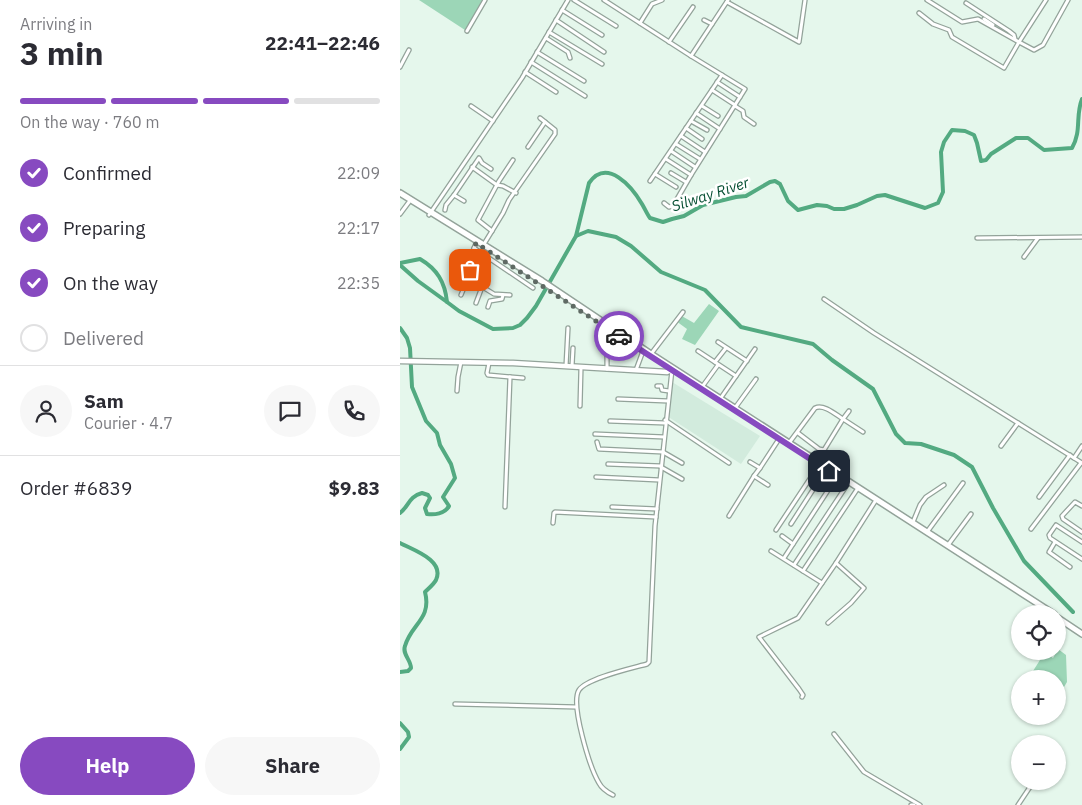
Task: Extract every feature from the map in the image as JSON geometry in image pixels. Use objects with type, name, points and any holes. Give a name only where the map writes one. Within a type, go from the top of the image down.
[{"type":"highway","points":[[400,195],[475,245],[542,283]]},
{"type":"highway","points":[[400,195],[409,202],[484,244],[643,351],[827,469]]},
{"type":"highway","points":[[554,291],[673,370],[735,408],[1038,605]]},
{"type":"highway","points":[[876,500],[1038,605]]},
{"type":"highway","points":[[1066,622],[1082,633]]},
{"type":"main road","points":[[401,361],[489,362],[667,372],[673,370]]},
{"type":"street","points":[[466,31],[485,0]]},
{"type":"street","points":[[430,214],[526,72],[568,0]]},
{"type":"street","points":[[574,0],[616,26]]},
{"type":"street","points":[[604,0],[745,89],[690,174],[672,206],[664,203]]},
{"type":"street","points":[[612,5],[615,0]]},
{"type":"street","points":[[640,23],[652,4],[662,0]]},
{"type":"street","points":[[691,56],[727,1],[799,42],[804,0]]},
{"type":"street","points":[[927,0],[957,20],[964,22],[978,19],[1014,35],[1017,41]]},
{"type":"street","points":[[919,13],[933,24],[949,30],[952,36],[1004,68],[1017,41],[1046,0]]},
{"type":"street","points":[[966,3],[1005,33],[1034,50],[1042,46],[1068,0]]},
{"type":"street","points":[[669,42],[692,7]]},
{"type":"street","points":[[562,10],[602,35]]},
{"type":"street","points":[[984,19],[999,28]]},
{"type":"street","points":[[556,20],[604,52]]},
{"type":"street","points":[[704,20],[712,24]]},
{"type":"street","points":[[549,32],[602,64]]},
{"type":"street","points":[[546,38],[568,52],[570,58]]},
{"type":"street","points":[[400,67],[409,50]]},
{"type":"street","points":[[537,52],[584,81]]},
{"type":"street","points":[[531,62],[585,96]]},
{"type":"street","points":[[526,72],[556,92]]},
{"type":"street","points":[[650,181],[722,75]]},
{"type":"street","points":[[717,82],[740,97]]},
{"type":"street","points":[[712,90],[743,111],[744,117],[754,124]]},
{"type":"street","points":[[471,106],[493,121]]},
{"type":"street","points":[[702,106],[718,116]]},
{"type":"street","points":[[696,113],[720,129]]},
{"type":"street","points":[[484,244],[509,200],[555,134],[555,130],[540,118]]},
{"type":"street","points":[[691,121],[707,130]]},
{"type":"street","points":[[528,147],[545,122]]},
{"type":"street","points":[[686,128],[702,139]]},
{"type":"street","points":[[681,136],[705,152]]},
{"type":"street","points":[[676,144],[700,159]]},
{"type":"street","points":[[671,151],[695,167]]},
{"type":"street","points":[[445,210],[446,205],[480,157],[480,162],[490,170]]},
{"type":"street","points":[[665,159],[690,174]]},
{"type":"street","points":[[492,231],[478,220],[513,160]]},
{"type":"street","points":[[472,167],[497,185],[516,192]]},
{"type":"street","points":[[671,173],[686,182]]},
{"type":"street","points":[[655,174],[676,187]]},
{"type":"street","points":[[447,195],[454,195],[464,201]]},
{"type":"street","points":[[400,214],[409,202]]},
{"type":"street","points":[[977,238],[1082,237]]},
{"type":"street","points":[[1024,258],[1038,238]]},
{"type":"street","points":[[461,295],[470,273],[469,262],[475,245],[533,288]]},
{"type":"street","points":[[468,278],[494,294],[510,296]]},
{"type":"street","points":[[476,303],[482,287]]},
{"type":"street","points":[[488,307],[490,301],[502,299],[503,295]]},
{"type":"street","points":[[824,299],[874,333],[1081,463]]},
{"type":"street","points":[[651,354],[683,312]]},
{"type":"street","points":[[566,367],[568,328]]},
{"type":"street","points":[[607,338],[607,369]]},
{"type":"street","points":[[718,342],[746,361]]},
{"type":"street","points":[[572,367],[573,348]]},
{"type":"street","points":[[714,362],[726,348]]},
{"type":"street","points":[[720,399],[754,349]]},
{"type":"street","points":[[698,350],[736,376]]},
{"type":"street","points":[[636,370],[643,351]]},
{"type":"street","points":[[457,392],[461,361]]},
{"type":"street","points":[[489,362],[488,375],[523,378]]},
{"type":"street","points":[[702,387],[718,365]]},
{"type":"street","points":[[580,406],[582,368]]},
{"type":"street","points":[[613,795],[603,788],[597,780],[576,707],[577,695],[582,687],[601,677],[648,663],[656,517],[665,421],[673,370]]},
{"type":"street","points":[[505,507],[510,377]]},
{"type":"street","points":[[735,408],[756,379]]},
{"type":"street","points":[[657,386],[661,386],[662,390],[669,390]]},
{"type":"street","points":[[618,399],[668,401]]},
{"type":"street","points":[[788,444],[818,406],[843,419],[862,432]]},
{"type":"street","points":[[798,433],[819,449],[824,450],[848,411]]},
{"type":"street","points":[[610,421],[665,421],[730,463]]},
{"type":"street","points":[[1001,446],[1018,423]]},
{"type":"street","points":[[595,434],[664,437]]},
{"type":"street","points":[[729,516],[779,439]]},
{"type":"street","points":[[598,442],[599,449],[663,452],[682,463]]},
{"type":"street","points":[[1074,458],[1082,446]]},
{"type":"street","points":[[1039,497],[1070,455]]},
{"type":"street","points":[[1031,528],[1081,463],[1082,457]]},
{"type":"street","points":[[750,462],[760,468]]},
{"type":"street","points":[[608,464],[661,466],[682,479]]},
{"type":"street","points":[[776,530],[819,465]]},
{"type":"street","points":[[791,524],[827,469]]},
{"type":"street","points":[[754,476],[768,485]]},
{"type":"street","points":[[784,558],[838,476]]},
{"type":"street","points":[[596,477],[660,480]]},
{"type":"street","points":[[794,565],[849,483]]},
{"type":"street","points":[[927,532],[964,483]]},
{"type":"street","points":[[912,523],[920,505],[926,498],[944,485]]},
{"type":"street","points":[[803,570],[857,489]]},
{"type":"street","points":[[802,697],[803,695],[799,689],[759,637],[798,618],[836,564],[876,500]]},
{"type":"street","points":[[1082,506],[1076,502],[1062,516],[1063,519],[1082,532]]},
{"type":"street","points":[[612,507],[657,509]]},
{"type":"street","points":[[553,523],[555,512],[656,517]]},
{"type":"street","points":[[947,545],[970,514]]},
{"type":"street","points":[[1082,542],[1056,525],[1049,535],[1056,542],[1082,559]]},
{"type":"street","points":[[782,536],[793,544]]},
{"type":"street","points":[[1056,542],[1049,552],[1070,567]]},
{"type":"street","points":[[771,551],[822,583]]},
{"type":"street","points":[[828,623],[851,603],[864,588],[836,564]]},
{"type":"street","points":[[455,704],[576,707]]},
{"type":"street","points":[[834,734],[864,772],[920,805]]},
{"type":"street","points":[[1018,805],[1028,790]]},
{"type":"shaded area","points":[[672,382],[760,436],[741,464],[667,416]]},
{"type":"green space","points":[[419,0],[484,0],[465,30]]},
{"type":"green space","points":[[709,304],[719,311],[695,345],[682,339],[687,329],[676,321],[680,315],[694,323]]},
{"type":"green space","points":[[1066,655],[1067,682],[1066,684],[1066,670],[1034,670],[1040,660],[1066,660]]},
{"type":"waterway","name":"Silway River","points":[[400,263],[420,259],[431,267],[439,277],[447,302],[459,311],[493,329],[513,328],[520,325],[536,306],[576,236],[589,183],[596,176],[603,173],[618,177],[626,183],[650,218],[663,222],[684,216],[703,205],[746,196],[775,181],[780,184],[788,201],[798,210],[817,205],[844,209],[877,196],[885,195],[925,208],[938,203],[943,192],[941,152],[944,142],[952,130],[965,131],[974,135],[981,161],[986,160],[991,154],[1016,138],[1028,138],[1044,150],[1072,148],[1077,135],[1082,99]]},
{"type":"waterway","points":[[576,236],[588,231],[616,237],[631,246],[661,272],[705,290],[741,327],[813,344],[873,389],[896,434],[905,443],[921,444],[954,455],[972,467],[1024,561],[1073,612]]},
{"type":"waterway","points":[[400,265],[447,302]]},
{"type":"waterway","points":[[400,328],[407,338],[410,348],[412,387],[426,421],[437,433],[440,445],[451,464],[455,478],[443,497],[449,506],[445,511],[427,514],[425,508],[430,498],[422,493],[412,499],[400,513]]},
{"type":"waterway","points":[[400,543],[432,561],[438,573],[435,582],[425,592],[426,609],[408,638],[404,649],[411,668],[408,671],[400,672]]},
{"type":"waterway","points":[[400,723],[408,732],[409,737],[400,749]]},
{"type":"way so far","points":[[470,270],[469,263],[476,243],[619,336]]},
{"type":"route","points":[[619,336],[829,471]]}]
